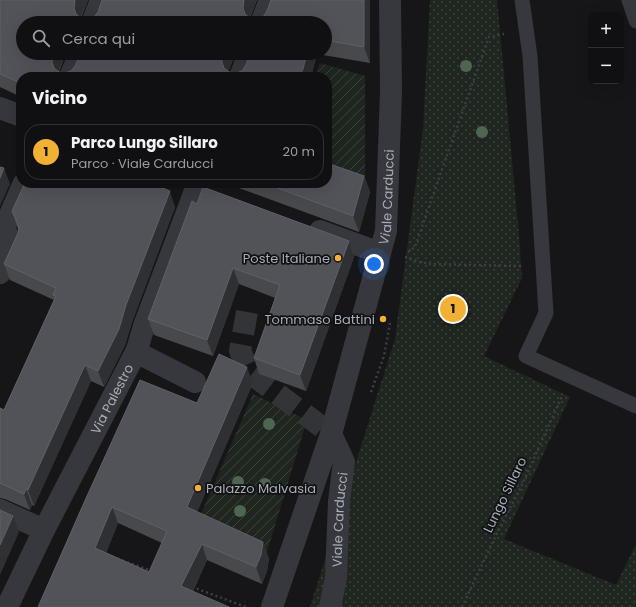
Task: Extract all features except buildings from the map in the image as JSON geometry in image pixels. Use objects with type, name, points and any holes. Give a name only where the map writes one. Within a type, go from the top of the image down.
[{"type":"street","points":[[95,16],[101,0]]},
{"type":"street","points":[[264,16],[270,0]]},
{"type":"street","name":"Viale Carducci","points":[[272,607],[390,254],[386,231],[391,92],[390,0]]},
{"type":"street","points":[[72,72],[77,60]]},
{"type":"street","points":[[242,72],[247,60]]},
{"type":"street","points":[[0,108],[16,114]]},
{"type":"street","points":[[0,274],[12,244],[4,228],[22,188]]},
{"type":"street","name":"Via Palestro","points":[[7,607],[44,530],[136,352],[144,326],[198,188]]},
{"type":"street","points":[[300,224],[390,254]]},
{"type":"street","points":[[136,352],[195,382]]},
{"type":"street","name":"Viale Carducci","points":[[330,607],[336,578],[339,501],[344,462],[331,434]]},
{"type":"street","points":[[0,510],[44,530]]},
{"type":"lane","points":[[522,0],[530,56],[546,313],[526,356],[636,406]]},
{"type":"lane","points":[[629,0],[636,21]]},
{"type":"path","points":[[415,248],[489,37],[526,29]]},
{"type":"path","points":[[390,254],[430,264],[525,266]]},
{"type":"path","name":"Lungo Sillaro","points":[[462,607],[498,531],[521,487],[564,391]]},
{"type":"path","points":[[111,556],[156,573]]},
{"type":"path","points":[[186,584],[246,607]]},
{"type":"shaded area","points":[[430,0],[497,0],[522,278],[484,356],[570,397],[504,539],[616,585],[636,544],[636,607],[310,607],[395,339],[423,129]]},
{"type":"shaded area","points":[[320,63],[365,76],[365,186],[332,174],[332,72],[316,72]]},
{"type":"shaded area","points":[[253,394],[307,420],[267,552],[198,521]]},
{"type":"tunnel","points":[[247,312],[240,351],[250,373],[331,434]]},
{"type":"place","name":"Poste Italiane","points":[[338,258]]},
{"type":"place","name":"Parco Lungo Sillaro","points":[[453,309]]},
{"type":"place","name":"Tommaso Battini","points":[[383,319]]},
{"type":"place","name":"Palazzo Malvasia","points":[[198,488]]}]
